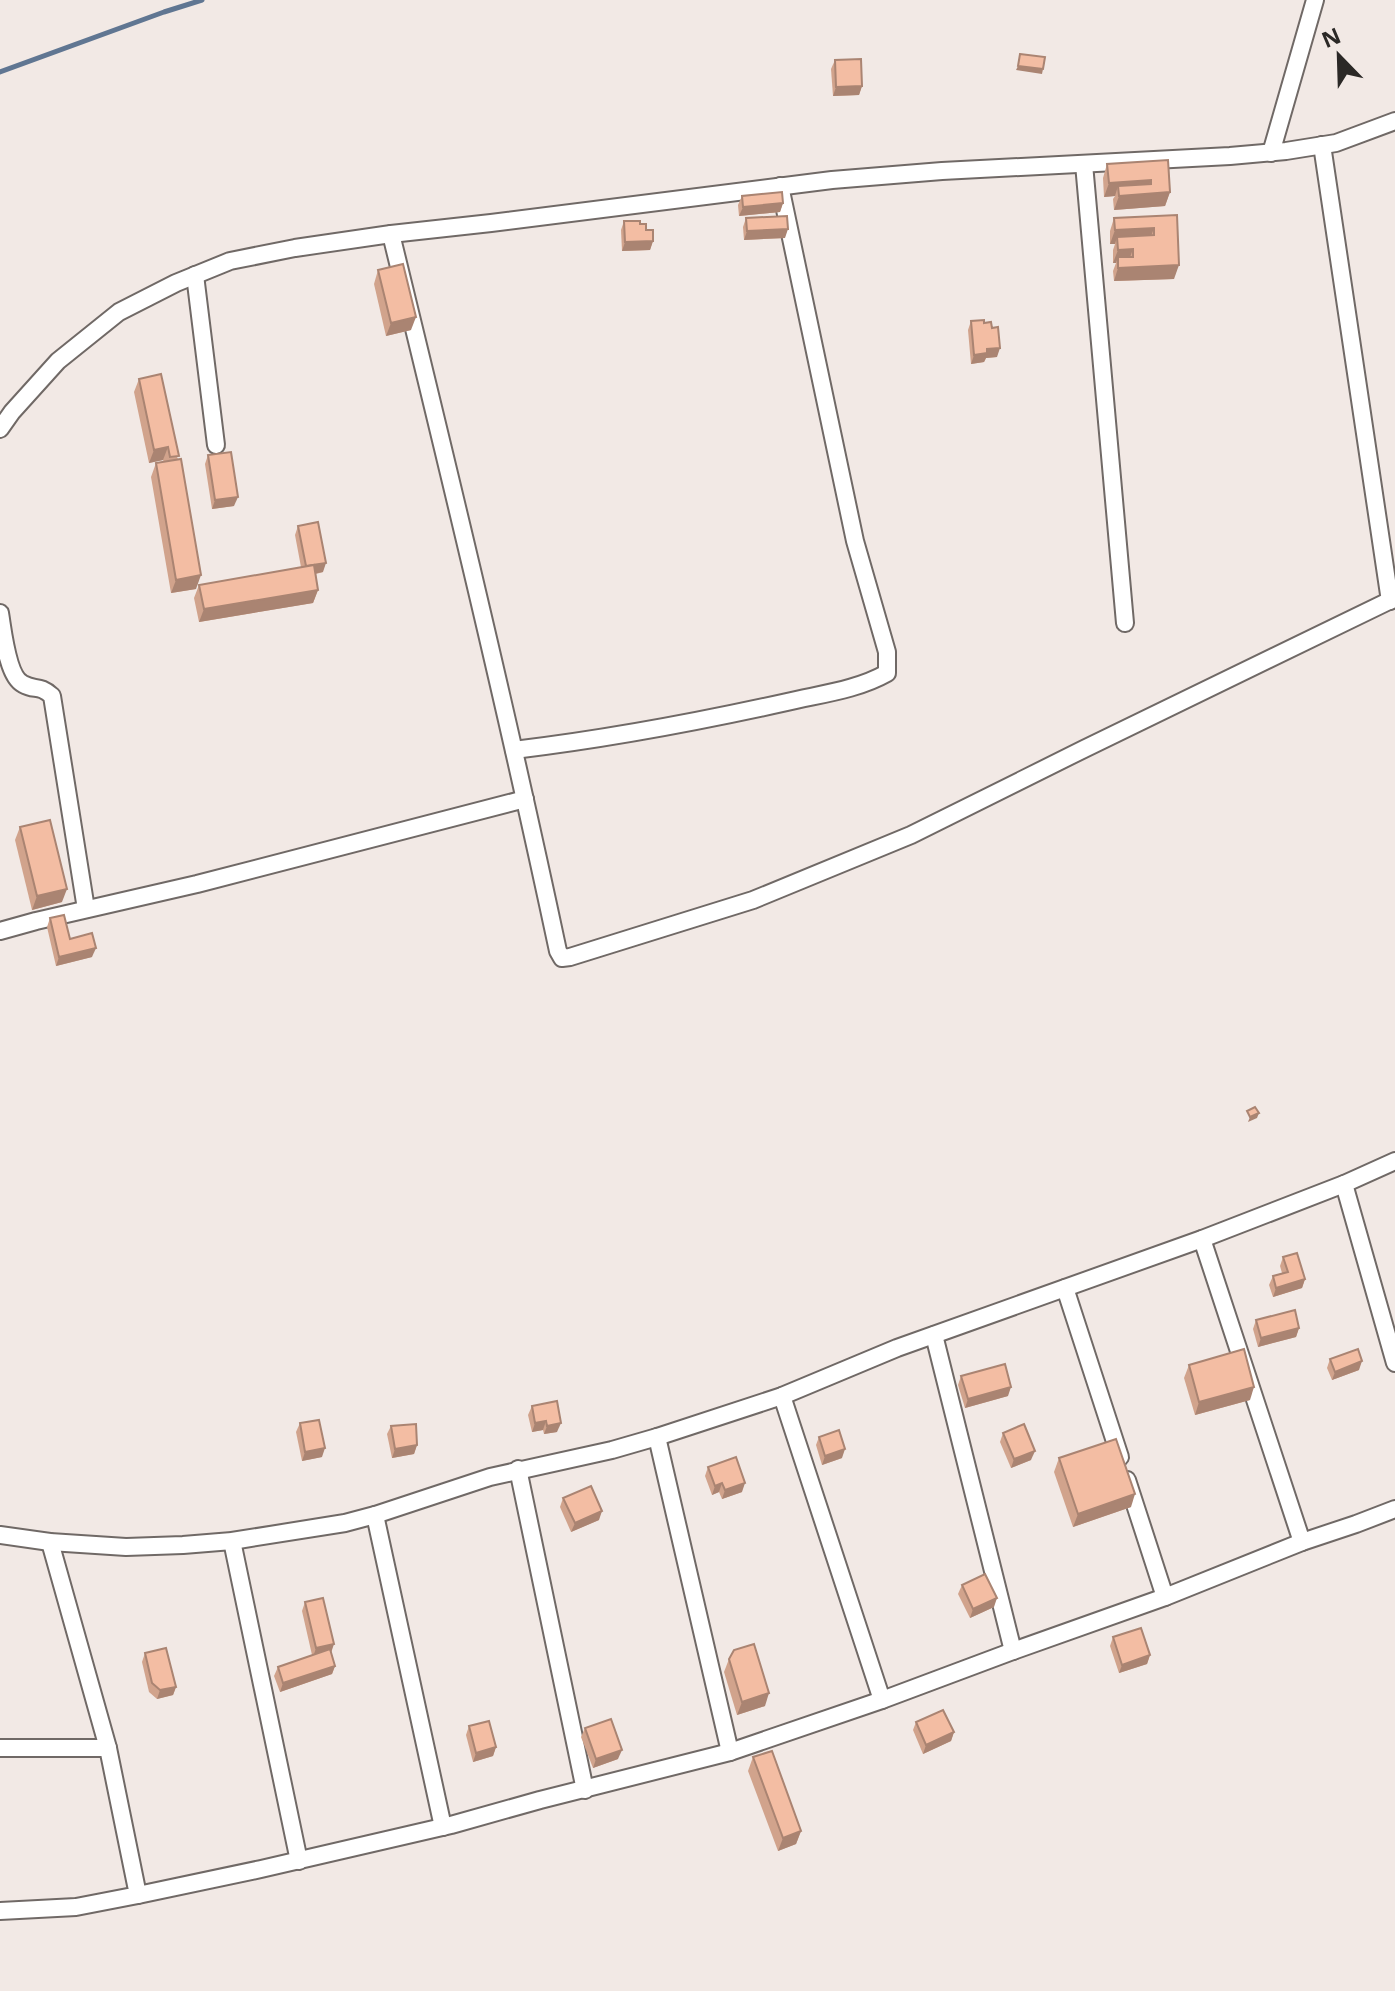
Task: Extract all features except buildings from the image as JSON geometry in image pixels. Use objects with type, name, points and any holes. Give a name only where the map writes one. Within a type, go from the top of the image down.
[{"type":"street","points":[[1271,153],[1315,0]]},
{"type":"street","points":[[0,429],[58,361],[119,312],[230,261],[391,234],[832,180],[1271,153],[1336,143],[1395,121]]},
{"type":"street","points":[[391,234],[470,556],[562,958],[753,900],[911,835],[1392,600],[1322,145]]},
{"type":"street","points":[[1084,164],[1125,623]]},
{"type":"street","points":[[514,750],[576,743],[770,706],[869,683],[887,673],[887,652],[855,541],[780,186]]},
{"type":"street","points":[[195,275],[216,445]]},
{"type":"street","points":[[0,613],[14,675],[23,684],[44,688],[52,696],[86,909]]},
{"type":"street","points":[[0,931],[197,884],[525,799]]},
{"type":"street","points":[[0,1535],[126,1547],[232,1541],[345,1523],[375,1515],[518,1469],[612,1450],[657,1437],[782,1396],[897,1348],[1202,1239],[1395,1161]]},
{"type":"street","points":[[1344,1184],[1395,1363]]},
{"type":"street","points":[[1202,1239],[1302,1542]]},
{"type":"street","points":[[1065,1288],[1165,1597]]},
{"type":"street","points":[[934,1335],[1013,1651]]},
{"type":"street","points":[[782,1396],[882,1700]]},
{"type":"street","points":[[657,1437],[730,1752]]},
{"type":"street","points":[[518,1469],[585,1790]]},
{"type":"street","points":[[0,1911],[76,1907],[299,1861],[730,1752],[1165,1597],[1302,1542],[1395,1509]]},
{"type":"street","points":[[375,1515],[443,1827]]},
{"type":"street","points":[[232,1541],[299,1861]]},
{"type":"street","points":[[50,1542],[108,1748],[138,1895]]},
{"type":"street","points":[[0,1748],[108,1748]]},
{"type":"waterway","points":[[0,72],[202,0]]}]
